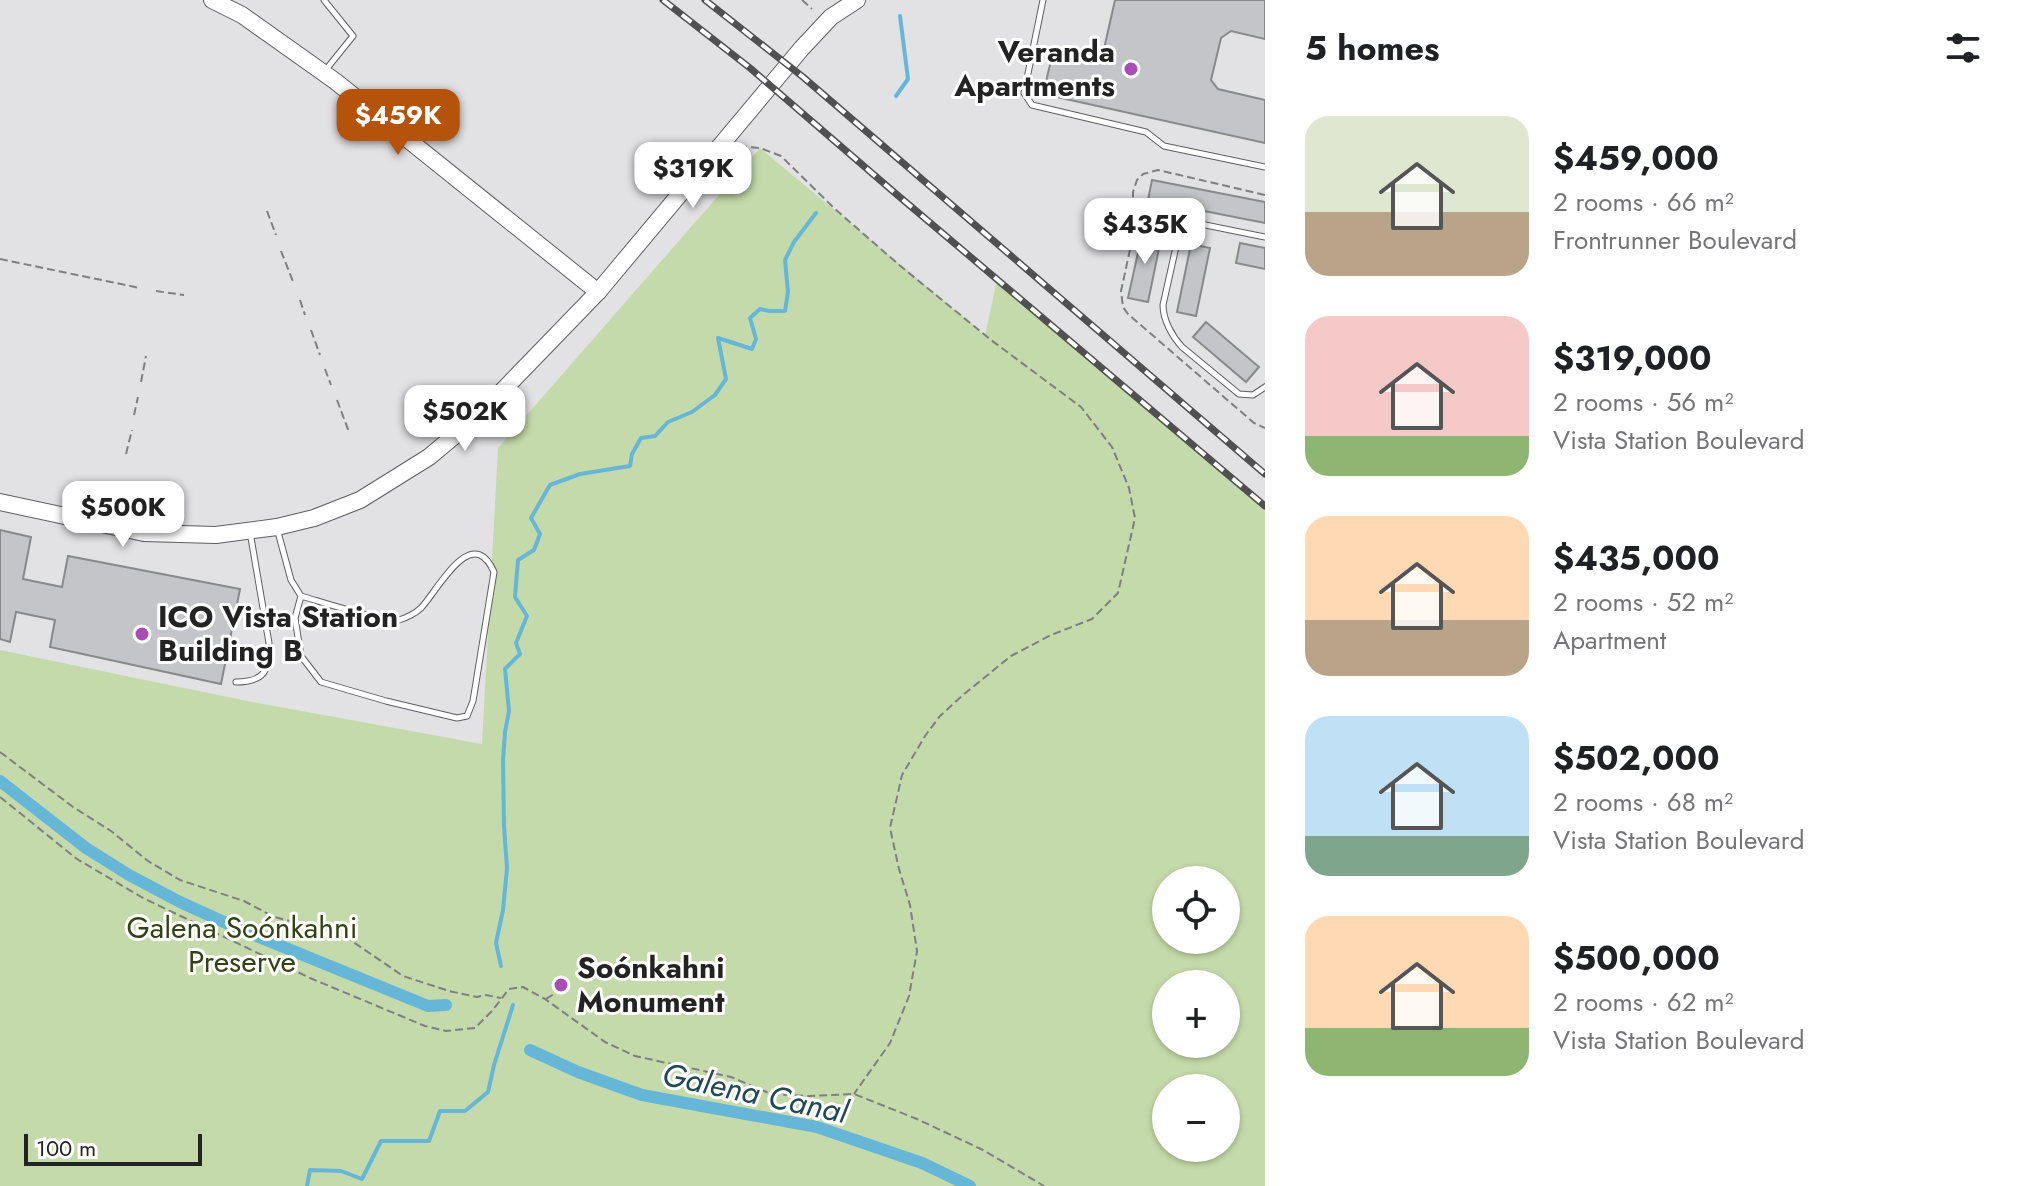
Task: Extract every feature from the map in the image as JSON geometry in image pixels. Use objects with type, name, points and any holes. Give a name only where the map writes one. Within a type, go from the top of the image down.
[{"type":"street","points":[[212,0],[242,15],[323,72],[598,292]]},
{"type":"street","points":[[0,502],[144,533],[216,535],[277,527],[314,518],[360,500],[429,457],[478,416],[598,292],[802,48],[831,17],[857,0]]},
{"type":"lane","points":[[323,72],[353,36],[324,0]]},
{"type":"lane","points":[[1043,0],[1024,93],[1032,105],[1146,132],[1164,146],[1265,167]]},
{"type":"lane","points":[[1146,213],[1265,237]]},
{"type":"lane","points":[[1182,220],[1163,305],[1164,315],[1176,340],[1239,394],[1253,395],[1265,387]]},
{"type":"lane","points":[[277,527],[291,580],[301,596],[397,621],[418,611],[459,560],[472,553],[483,555],[494,572],[473,701],[467,716],[442,715],[321,682],[301,656],[295,618],[301,596]]},
{"type":"lane","points":[[236,682],[254,682],[269,666],[269,643],[250,531]]},
{"type":"path","points":[[802,0],[812,9]]},
{"type":"path","points":[[725,140],[742,148],[760,148],[781,156],[898,264],[991,340],[1081,407],[1112,447],[1129,488],[1135,518],[1118,593],[1092,619],[1051,635],[1011,656],[963,695],[940,716],[902,775],[890,828],[910,905],[917,951],[909,996],[890,1043],[854,1094]]},
{"type":"path","points":[[267,211],[276,235]]},
{"type":"path","points":[[281,251],[294,284]]},
{"type":"path","points":[[0,259],[140,288]]},
{"type":"path","points":[[156,291],[184,295]]},
{"type":"path","points":[[300,300],[305,315]]},
{"type":"path","points":[[311,330],[320,355]]},
{"type":"path","points":[[141,382],[146,356]]},
{"type":"path","points":[[325,369],[331,385]]},
{"type":"path","points":[[134,415],[138,397]]},
{"type":"path","points":[[337,400],[349,432]]},
{"type":"path","points":[[126,454],[132,430]]},
{"type":"path","points":[[0,752],[148,861],[180,880],[244,901],[274,917],[340,933],[403,976],[449,991],[502,998]]},
{"type":"path","points":[[0,797],[77,859],[143,898],[310,978],[425,1026],[446,1031],[475,1028],[509,989],[523,987],[605,1042],[635,1056],[731,1077],[771,1094],[854,1094],[983,1150],[1044,1186]]},
{"type":"path","points":[[545,999],[554,994]]},
{"type":"green space","name":"Galena Soónkahni Preserve","points":[[760,148],[985,335],[997,280],[1265,509],[1265,1186],[0,1186],[0,650],[252,702],[482,744],[498,448]]},
{"type":"building","name":"Veranda Apartments","points":[[1115,0],[1265,0],[1265,39],[1231,31],[1221,38],[1211,80],[1218,89],[1265,100],[1265,143],[1043,94],[1054,48],[1102,58]]},
{"type":"building","points":[[1152,180],[1265,202],[1265,223],[1148,200]]},
{"type":"building","points":[[1143,230],[1162,234],[1148,302],[1128,298]]},
{"type":"building","points":[[1240,243],[1265,248],[1265,269],[1236,263]]},
{"type":"building","points":[[1191,244],[1210,248],[1196,316],[1177,312]]},
{"type":"building","points":[[1206,322],[1259,367],[1246,382],[1193,337]]},
{"type":"building","name":"ICO Vista Station Building B","points":[[0,530],[31,537],[23,579],[62,587],[68,556],[240,589],[221,684],[50,647],[55,620],[16,612],[10,642],[0,639]]},
{"type":"waterway","points":[[896,96],[908,79],[900,16]]},
{"type":"waterway","points":[[501,966],[496,943],[507,868],[503,761],[509,711],[505,669],[520,654],[516,643],[527,616],[515,597],[518,560],[534,550],[540,534],[531,518],[550,485],[580,474],[630,466],[632,454],[641,438],[655,436],[668,422],[692,412],[715,395],[726,379],[718,338],[752,349],[756,339],[750,318],[760,309],[785,311],[788,292],[785,260],[816,213]]},
{"type":"waterway","name":"Galena Canal","points":[[0,781],[86,848],[180,902],[428,1006],[446,1005]]},
{"type":"waterway","points":[[307,1186],[310,1170],[341,1171],[362,1179],[381,1141],[429,1141],[440,1111],[465,1111],[488,1092],[513,1005]]},
{"type":"waterway","name":"Galena Canal","points":[[530,1050],[578,1072],[642,1095],[817,1127],[922,1163],[970,1186]]},
{"type":"railway","points":[[663,0],[750,68],[1265,506]]},
{"type":"railway","points":[[705,0],[803,77],[1265,474]]},
{"type":"place","name":"Veranda Apartments","points":[[1131,69]]},
{"type":"place","name":"ICO Vista Station Building B","points":[[142,634]]},
{"type":"place","name":"Soónkahni Monument","points":[[561,985]]}]
